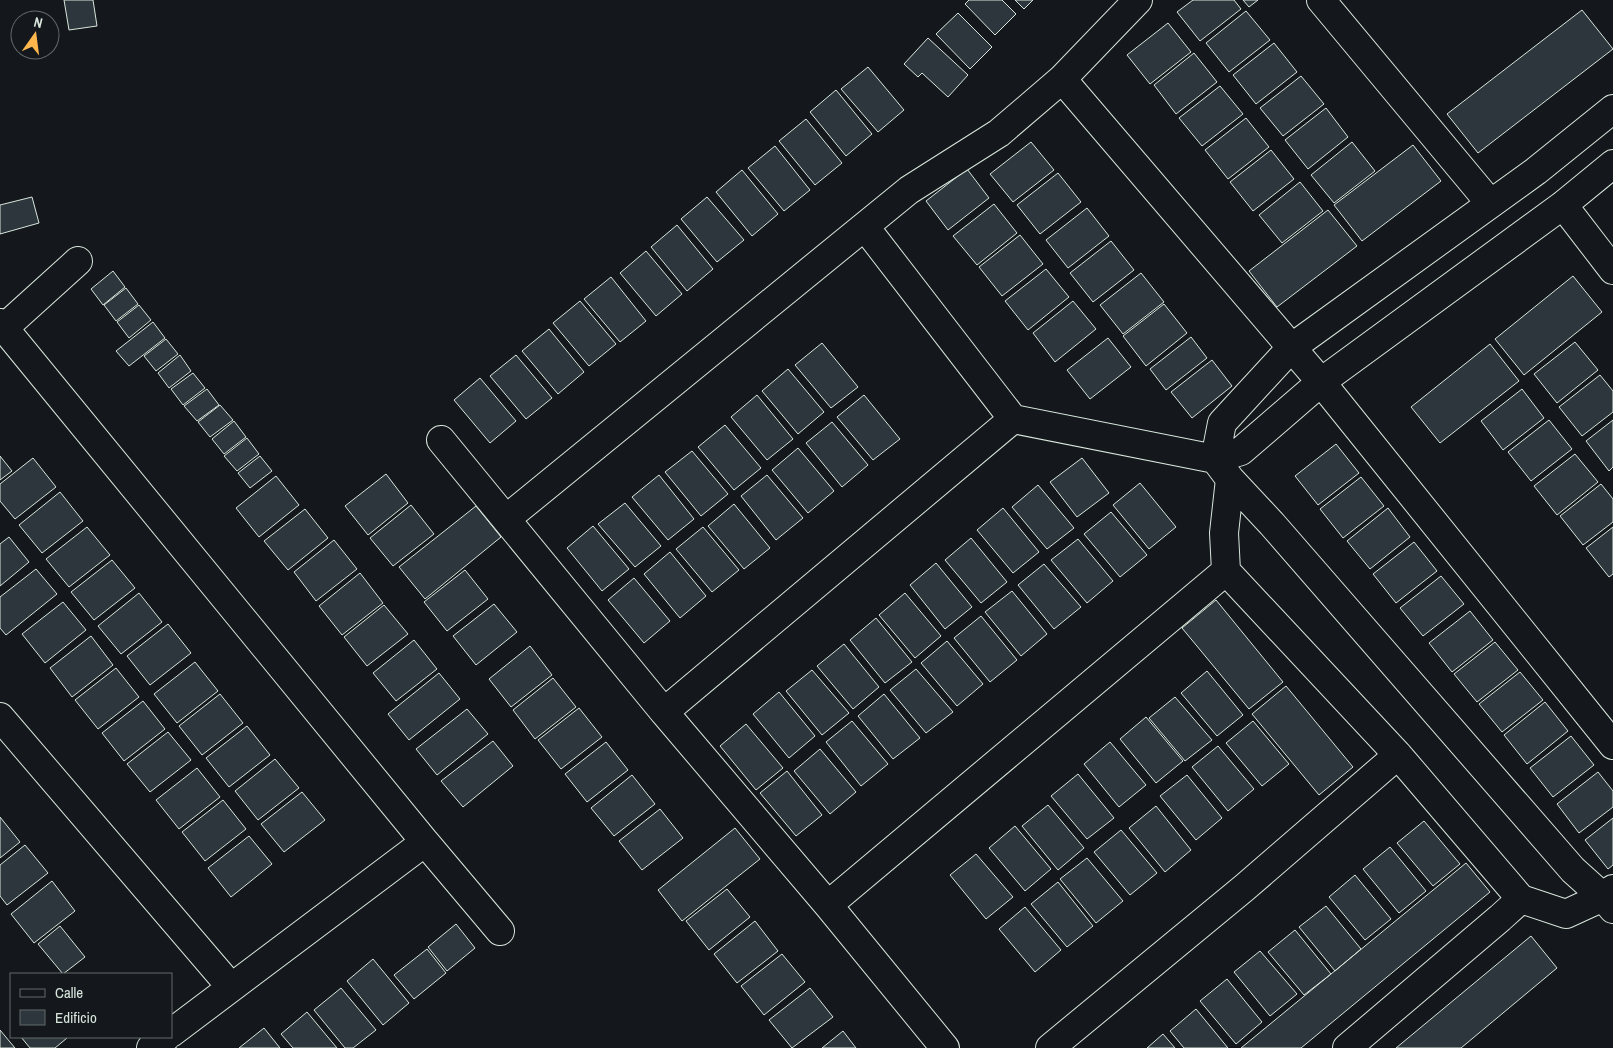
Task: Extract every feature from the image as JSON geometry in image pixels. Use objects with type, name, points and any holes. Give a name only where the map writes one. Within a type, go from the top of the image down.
[{"type":"lane","points":[[506,519],[910,190],[999,132],[1062,79],[1138,0]]},
{"type":"lane","points":[[1321,0],[1490,203]]},
{"type":"lane","points":[[1062,79],[1321,382],[1613,746]]},
{"type":"lane","points":[[1610,898],[1566,914],[1521,899],[1398,755],[1226,571],[1222,422],[1291,348],[1536,170],[1613,109]]},
{"type":"lane","points":[[1222,469],[1321,382],[1564,205],[1613,164]]},
{"type":"lane","points":[[1564,205],[1613,270]]},
{"type":"lane","points":[[864,227],[1013,419],[1222,469],[1279,531],[1573,870],[1610,898]]},
{"type":"lane","points":[[78,262],[2,325],[106,454],[500,931]]},
{"type":"lane","points":[[664,712],[1013,419]]},
{"type":"lane","points":[[441,440],[664,712],[828,905],[945,1048]]},
{"type":"lane","points":[[828,905],[1226,571]]},
{"type":"lane","points":[[0,717],[232,988]]},
{"type":"lane","points":[[1050,1048],[1244,888],[1398,755]]},
{"type":"lane","points":[[172,1032],[425,842]]},
{"type":"lane","points":[[1346,1048],[1521,899]]},
{"type":"lane","points":[[151,1048],[165,1038]]},
{"type":"building","points":[[64,0],[93,0],[97,26],[69,30]]},
{"type":"building","points":[[969,0],[1002,0],[1016,14],[995,35],[965,4]]},
{"type":"building","points":[[1015,0],[1033,0],[1024,9]]},
{"type":"building","points":[[1193,0],[1234,0],[1241,9],[1200,41],[1177,12]]},
{"type":"building","points":[[1243,0],[1258,0],[1249,7]]},
{"type":"building","points":[[1582,10],[1613,49],[1478,153],[1447,114]]},
{"type":"building","points":[[1246,11],[1270,40],[1229,72],[1206,43]]},
{"type":"building","points":[[958,13],[992,47],[970,69],[936,34]]},
{"type":"building","points":[[1168,23],[1191,52],[1150,84],[1127,55]]},
{"type":"building","points":[[928,38],[968,75],[948,97],[922,73],[918,77],[904,64]]},
{"type":"building","points":[[1274,43],[1297,72],[1256,104],[1233,75]]},
{"type":"building","points":[[1194,53],[1217,82],[1176,114],[1154,85]]},
{"type":"building","points":[[868,67],[904,110],[878,132],[841,89]]},
{"type":"building","points":[[1301,76],[1324,104],[1283,136],[1260,108]]},
{"type":"building","points":[[1220,86],[1243,114],[1202,146],[1179,118]]},
{"type":"building","points":[[836,90],[872,134],[846,156],[810,112]]},
{"type":"building","points":[[1326,108],[1348,137],[1308,169],[1285,140]]},
{"type":"building","points":[[1246,118],[1269,147],[1228,179],[1205,150]]},
{"type":"building","points":[[806,119],[842,163],[815,185],[779,141]]},
{"type":"building","points":[[1031,142],[1054,170],[1013,202],[990,174]]},
{"type":"building","points":[[1352,142],[1375,171],[1334,203],[1311,175]]},
{"type":"building","points":[[1413,145],[1441,181],[1362,241],[1334,205]]},
{"type":"building","points":[[775,146],[810,190],[784,211],[748,168]]},
{"type":"building","points":[[1271,150],[1294,179],[1253,211],[1230,182]]},
{"type":"building","points":[[967,169],[989,198],[948,230],[926,201]]},
{"type":"building","points":[[742,170],[778,214],[752,236],[716,192]]},
{"type":"building","points":[[1058,173],[1081,202],[1040,234],[1017,205]]},
{"type":"building","points":[[1300,182],[1323,211],[1282,243],[1259,215]]},
{"type":"building","points":[[32,197],[39,223],[0,234],[0,205]]},
{"type":"building","points":[[707,197],[744,240],[717,262],[681,219]]},
{"type":"building","points":[[994,204],[1017,233],[977,265],[953,236]]},
{"type":"building","points":[[1087,208],[1109,236],[1068,268],[1046,240]]},
{"type":"building","points":[[1328,210],[1357,246],[1277,307],[1249,271]]},
{"type":"building","points":[[677,225],[713,269],[687,291],[651,247]]},
{"type":"building","points":[[1020,235],[1043,264],[1002,296],[979,267]]},
{"type":"building","points":[[1111,241],[1134,270],[1093,302],[1070,273]]},
{"type":"building","points":[[646,251],[682,294],[656,316],[620,273]]},
{"type":"building","points":[[1046,269],[1069,297],[1028,330],[1005,301]]},
{"type":"building","points":[[113,271],[125,287],[103,305],[91,289]]},
{"type":"building","points":[[1141,273],[1164,302],[1123,334],[1100,305]]},
{"type":"building","points":[[1573,276],[1602,312],[1524,375],[1495,339]]},
{"type":"building","points":[[611,277],[646,321],[620,342],[584,299]]},
{"type":"building","points":[[126,288],[138,304],[116,321],[104,305]]},
{"type":"building","points":[[580,301],[616,344],[589,366],[553,323]]},
{"type":"building","points":[[1073,301],[1096,329],[1055,362],[1033,333]]},
{"type":"building","points":[[1164,304],[1187,333],[1146,366],[1123,336]]},
{"type":"building","points":[[139,305],[151,320],[129,338],[117,322]]},
{"type":"building","points":[[153,322],[165,338],[129,366],[116,351]]},
{"type":"building","points":[[549,329],[584,372],[558,394],[522,351]]},
{"type":"building","points":[[1191,337],[1207,358],[1166,390],[1150,369]]},
{"type":"building","points":[[1108,338],[1131,367],[1090,399],[1067,370]]},
{"type":"building","points":[[166,339],[178,354],[156,371],[144,356]]},
{"type":"building","points":[[1575,342],[1598,370],[1557,403],[1534,374]]},
{"type":"building","points":[[822,343],[858,387],[831,408],[795,365]]},
{"type":"building","points":[[1490,344],[1519,381],[1440,443],[1411,407]]},
{"type":"building","points":[[180,355],[191,371],[169,388],[158,373]]},
{"type":"building","points":[[516,355],[552,398],[526,419],[490,376]]},
{"type":"building","points":[[1212,360],[1232,386],[1192,418],[1171,392]]},
{"type":"building","points":[[788,369],[824,412],[798,434],[762,391]]},
{"type":"building","points":[[193,373],[205,388],[183,405],[171,389]]},
{"type":"building","points":[[1600,375],[1613,391],[1613,412],[1582,436],[1559,407]]},
{"type":"building","points":[[480,378],[516,421],[490,443],[454,400]]},
{"type":"building","points":[[207,389],[219,405],[197,421],[184,406]]},
{"type":"building","points":[[1522,389],[1544,418],[1503,450],[1481,421]]},
{"type":"building","points":[[757,395],[793,439],[767,460],[731,417]]},
{"type":"building","points":[[864,395],[900,439],[873,460],[837,417]]},
{"type":"building","points":[[220,405],[233,420],[210,437],[198,422]]},
{"type":"building","points":[[1549,420],[1572,449],[1531,481],[1508,452]]},
{"type":"building","points":[[1613,420],[1613,467],[1609,471],[1586,441]]},
{"type":"building","points":[[234,421],[246,437],[224,454],[212,439]]},
{"type":"building","points":[[832,422],[868,465],[842,487],[806,443]]},
{"type":"building","points":[[725,425],[761,468],[734,490],[698,447]]},
{"type":"building","points":[[247,438],[259,454],[237,471],[224,456]]},
{"type":"building","points":[[1336,444],[1359,473],[1318,505],[1295,476]]},
{"type":"building","points":[[798,448],[834,491],[808,513],[772,470]]},
{"type":"building","points":[[692,451],[728,494],[701,516],[665,472]]},
{"type":"building","points":[[1575,454],[1598,482],[1557,515],[1534,486]]},
{"type":"building","points":[[0,456],[12,471],[0,480]]},
{"type":"building","points":[[260,456],[272,471],[250,488],[238,473]]},
{"type":"building","points":[[33,458],[56,487],[15,519],[0,501],[0,484]]},
{"type":"building","points":[[1082,458],[1109,493],[1077,517],[1050,482]]},
{"type":"building","points":[[386,474],[408,503],[368,535],[345,506]]},
{"type":"building","points":[[659,475],[694,519],[668,540],[632,497]]},
{"type":"building","points":[[767,475],[803,518],[776,540],[741,496]]},
{"type":"building","points":[[276,476],[299,505],[259,537],[236,508]]},
{"type":"building","points":[[1361,477],[1384,506],[1343,538],[1320,509]]},
{"type":"building","points":[[1140,483],[1176,527],[1149,549],[1113,505]]},
{"type":"building","points":[[1601,484],[1613,499],[1613,522],[1583,545],[1560,516]]},
{"type":"building","points":[[1038,485],[1074,528],[1047,549],[1012,507]]},
{"type":"building","points":[[60,492],[83,521],[42,553],[19,525]]},
{"type":"building","points":[[625,503],[661,546],[635,567],[598,524]]},
{"type":"building","points":[[734,504],[770,548],[744,569],[708,526]]},
{"type":"building","points":[[411,505],[434,534],[393,566],[370,538]]},
{"type":"building","points":[[476,506],[501,537],[425,599],[399,567]]},
{"type":"building","points":[[1003,508],[1039,552],[1013,573],[977,530]]},
{"type":"building","points":[[1388,508],[1410,537],[1370,569],[1347,541]]},
{"type":"building","points":[[305,509],[328,538],[288,570],[264,541]]},
{"type":"building","points":[[1111,512],[1147,555],[1120,577],[1084,534]]},
{"type":"building","points":[[593,526],[629,569],[602,591],[567,548]]},
{"type":"building","points":[[87,527],[110,555],[69,587],[46,559]]},
{"type":"building","points":[[703,527],[739,570],[712,592],[676,549]]},
{"type":"building","points":[[1613,527],[1613,574],[1609,577],[1586,548]]},
{"type":"building","points":[[9,537],[29,562],[0,586],[0,544]]},
{"type":"building","points":[[971,538],[1007,582],[981,603],[945,560]]},
{"type":"building","points":[[1078,539],[1113,581],[1087,603],[1051,560]]},
{"type":"building","points":[[334,540],[357,569],[316,601],[294,572]]},
{"type":"building","points":[[1414,542],[1437,571],[1396,603],[1373,574]]},
{"type":"building","points":[[670,552],[706,596],[680,618],[644,574]]},
{"type":"building","points":[[112,560],[135,588],[94,620],[71,592]]},
{"type":"building","points":[[936,563],[972,607],[945,629],[910,585]]},
{"type":"building","points":[[1044,564],[1081,607],[1054,629],[1018,585]]},
{"type":"building","points":[[36,569],[57,594],[6,635],[0,628],[0,597]]},
{"type":"building","points":[[465,570],[488,599],[447,631],[424,602]]},
{"type":"building","points":[[360,573],[383,603],[342,635],[319,606]]},
{"type":"building","points":[[1441,576],[1464,604],[1423,636],[1400,608]]},
{"type":"building","points":[[634,578],[670,621],[644,643],[608,600]]},
{"type":"building","points":[[1012,591],[1047,634],[1021,656],[985,612]]},
{"type":"building","points":[[139,593],[162,622],[121,654],[98,626]]},
{"type":"building","points":[[905,593],[941,636],[915,658],[879,615]]},
{"type":"building","points":[[1216,600],[1283,682],[1249,709],[1182,628]]},
{"type":"building","points":[[63,602],[86,630],[45,663],[22,634]]},
{"type":"building","points":[[494,604],[517,632],[476,665],[453,636]]},
{"type":"building","points":[[384,605],[408,634],[367,666],[344,637]]},
{"type":"building","points":[[1470,611],[1493,640],[1452,672],[1429,643]]},
{"type":"building","points":[[981,616],[1017,660],[990,682],[954,638]]},
{"type":"building","points":[[876,618],[912,662],[885,683],[850,640]]},
{"type":"building","points":[[168,624],[191,653],[150,685],[127,656]]},
{"type":"building","points":[[91,636],[113,665],[72,697],[50,668]]},
{"type":"building","points":[[414,640],[437,669],[396,701],[373,673]]},
{"type":"building","points":[[947,641],[983,684],[957,706],[921,663]]},
{"type":"building","points":[[1495,642],[1518,670],[1477,702],[1454,674]]},
{"type":"building","points":[[844,644],[879,687],[853,709],[817,666]]},
{"type":"building","points":[[530,646],[552,675],[511,707],[489,679]]},
{"type":"building","points":[[195,662],[218,691],[177,723],[154,694]]},
{"type":"building","points":[[116,668],[139,697],[98,729],[75,700]]},
{"type":"building","points":[[916,669],[953,712],[926,733],[890,690]]},
{"type":"building","points":[[812,670],[849,713],[822,735],[786,691]]},
{"type":"building","points":[[1207,671],[1243,715],[1217,736],[1181,693]]},
{"type":"building","points":[[1520,672],[1543,700],[1502,732],[1479,704]]},
{"type":"building","points":[[439,673],[460,699],[409,740],[388,714]]},
{"type":"building","points":[[553,678],[576,707],[535,739],[513,710]]},
{"type":"building","points":[[1286,686],[1353,767],[1319,795],[1252,714]]},
{"type":"building","points":[[779,692],[815,736],[789,758],[753,714]]},
{"type":"building","points":[[220,694],[243,723],[202,755],[179,726]]},
{"type":"building","points":[[884,694],[920,738],[893,759],[858,716]]},
{"type":"building","points":[[1175,697],[1212,740],[1185,761],[1149,718]]},
{"type":"building","points":[[143,701],[165,729],[124,761],[102,733]]},
{"type":"building","points":[[1545,702],[1568,731],[1527,764],[1504,735]]},
{"type":"building","points":[[579,708],[602,737],[561,769],[538,740]]},
{"type":"building","points":[[467,709],[488,734],[437,775],[416,749]]},
{"type":"building","points":[[1146,717],[1183,761],[1156,783],[1120,739]]},
{"type":"building","points":[[852,721],[888,764],[861,786],[826,742]]},
{"type":"building","points":[[1253,721],[1289,764],[1262,786],[1226,743]]},
{"type":"building","points":[[746,724],[783,768],[756,790],[720,746]]},
{"type":"building","points":[[247,726],[270,755],[229,787],[206,758]]},
{"type":"building","points":[[168,732],[191,760],[150,792],[127,764]]},
{"type":"building","points":[[1571,736],[1594,765],[1553,797],[1530,768]]},
{"type":"building","points":[[493,741],[513,766],[463,807],[441,781]]},
{"type":"building","points":[[606,742],[628,770],[587,802],[565,774]]},
{"type":"building","points":[[1110,742],[1146,785],[1119,807],[1084,764]]},
{"type":"building","points":[[1218,746],[1254,789],[1228,811],[1192,767]]},
{"type":"building","points":[[820,749],[856,792],[830,814],[794,771]]},
{"type":"building","points":[[275,759],[299,788],[258,820],[235,791]]},
{"type":"building","points":[[197,768],[220,797],[179,829],[156,800]]},
{"type":"building","points":[[787,771],[822,815],[796,836],[760,793]]},
{"type":"building","points":[[1598,772],[1613,791],[1613,807],[1579,833],[1557,804]]},
{"type":"building","points":[[1078,774],[1114,818],[1087,839],[1051,796]]},
{"type":"building","points":[[632,775],[655,804],[614,836],[591,808]]},
{"type":"building","points":[[1187,775],[1222,818],[1196,840],[1160,796]]},
{"type":"building","points":[[302,792],[325,820],[284,852],[261,824]]},
{"type":"building","points":[[223,800],[246,829],[205,861],[182,832]]},
{"type":"building","points":[[1048,805],[1084,848],[1058,870],[1022,826]]},
{"type":"building","points":[[1156,806],[1191,850],[1165,872],[1129,828]]},
{"type":"building","points":[[660,809],[683,838],[642,870],[619,841]]},
{"type":"building","points":[[0,817],[20,842],[0,858]]},
{"type":"building","points":[[1613,818],[1613,865],[1608,869],[1585,840]]},
{"type":"building","points":[[1424,821],[1460,864],[1433,886],[1397,843]]},
{"type":"building","points":[[1015,826],[1051,869],[1025,891],[989,848]]},
{"type":"building","points":[[735,828],[760,859],[682,921],[658,890]]},
{"type":"building","points":[[1121,830],[1157,873],[1130,895],[1094,852]]},
{"type":"building","points":[[249,836],[272,864],[231,897],[208,868]]},
{"type":"building","points":[[25,845],[48,873],[7,905],[0,896],[0,865]]},
{"type":"building","points":[[1390,847],[1426,891],[1399,913],[1363,869]]},
{"type":"building","points":[[976,854],[1013,897],[986,919],[950,875]]},
{"type":"building","points":[[1087,858],[1123,901],[1096,923],[1060,879]]},
{"type":"building","points":[[1466,863],[1490,892],[1301,1048],[1241,1048]]},
{"type":"building","points":[[1355,875],[1391,919],[1365,940],[1329,897]]},
{"type":"building","points":[[52,881],[75,911],[34,943],[11,914]]},
{"type":"building","points":[[1058,882],[1093,926],[1067,947],[1031,904]]},
{"type":"building","points":[[727,889],[750,917],[709,950],[686,921]]},
{"type":"building","points":[[1326,906],[1361,949],[1335,971],[1299,927]]},
{"type":"building","points":[[1025,907],[1061,950],[1035,972],[999,929]]},
{"type":"building","points":[[755,921],[778,951],[737,983],[714,954]]},
{"type":"building","points":[[456,924],[475,948],[447,971],[428,947]]},
{"type":"building","points":[[60,926],[85,957],[62,973],[38,944]]},
{"type":"building","points":[[1295,930],[1331,974],[1304,995],[1268,952]]},
{"type":"building","points":[[1531,936],[1557,968],[1461,1048],[1396,1048]]},
{"type":"building","points":[[427,949],[446,973],[414,999],[394,975]]},
{"type":"building","points":[[1260,951],[1297,994],[1270,1016],[1234,972]]},
{"type":"building","points":[[782,954],[805,982],[764,1015],[741,986]]},
{"type":"building","points":[[373,959],[409,1003],[383,1025],[347,981]]},
{"type":"building","points":[[1227,979],[1262,1022],[1236,1044],[1200,1001]]},
{"type":"building","points":[[341,988],[376,1030],[353,1048],[345,1048],[314,1010]]},
{"type":"building","points":[[810,988],[833,1017],[792,1048],[769,1020]]},
{"type":"building","points":[[1196,1009],[1228,1048],[1184,1048],[1170,1031]]},
{"type":"building","points":[[307,1012],[337,1048],[293,1048],[281,1034]]},
{"type":"building","points":[[264,1028],[280,1048],[239,1048]]},
{"type":"building","points":[[0,1030],[15,1048],[0,1048]]},
{"type":"building","points":[[843,1031],[856,1048],[822,1048]]},
{"type":"building","points":[[1163,1034],[1175,1048],[1147,1048]]},
{"type":"building","points":[[22,1038],[67,1038],[55,1048],[30,1048]]}]
